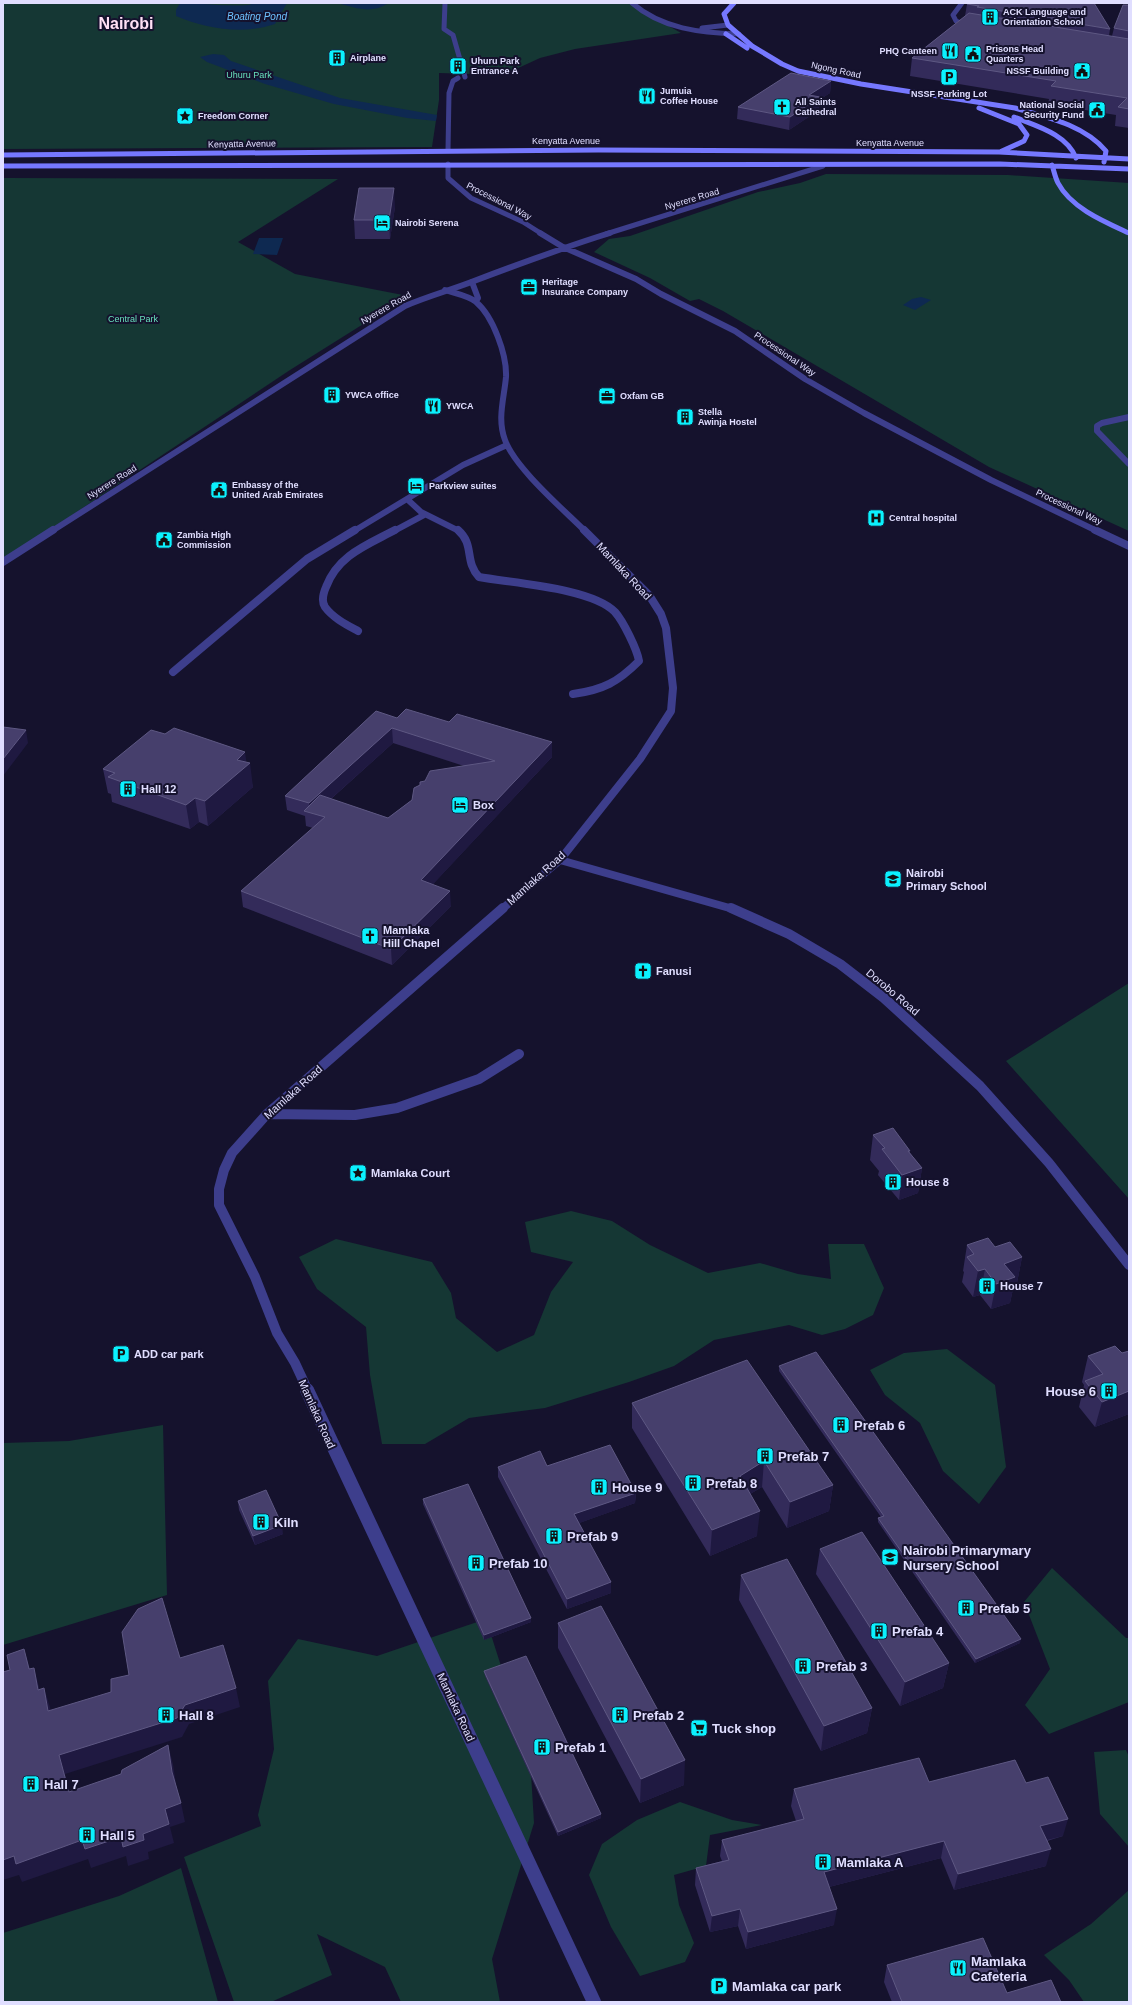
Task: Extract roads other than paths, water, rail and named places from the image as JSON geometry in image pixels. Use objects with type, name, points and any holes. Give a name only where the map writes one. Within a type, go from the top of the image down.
[{"type":"main road","points":[[728,25],[724,14],[734,3]]},
{"type":"main road","name":"Ngong Road","points":[[728,25],[752,46],[782,64],[818,76],[980,104],[1015,108],[1041,116],[1090,135],[1100,142],[1106,151],[1105,156]]},
{"type":"main road","points":[[726,34],[775,67],[790,72],[817,80],[986,110],[1019,124],[1027,135],[1024,141],[998,152]]},
{"type":"main road","name":"Ngong Road","points":[[980,104],[1053,134],[1073,149],[1076,155]]},
{"type":"main road","name":"Kenyatta Avenue","points":[[3,155],[448,150],[998,152],[1105,156],[1129,159]]},
{"type":"main road","points":[[253,164],[256,153]]},
{"type":"main road","points":[[1076,155],[1077,166]]},
{"type":"main road","points":[[1103,167],[1105,156]]},
{"type":"main road","name":"Kenyatta Avenue","points":[[3,166],[253,164],[823,166],[974,164],[1052,165],[1129,169]]},
{"type":"main road","points":[[1052,165],[1056,174],[1057,183],[1074,202],[1129,233]]},
{"type":"street","points":[[445,3],[444,29],[453,35],[464,77]]},
{"type":"street","points":[[632,3],[651,17],[678,27],[690,30],[739,34]]},
{"type":"street","points":[[962,3],[953,15],[956,21],[976,27]]},
{"type":"street","points":[[690,30],[728,25]]},
{"type":"street","points":[[448,150],[449,93],[453,81],[458,78]]},
{"type":"street","name":"Processional Way","points":[[448,164],[448,178],[459,190],[471,198],[523,222],[563,248],[636,279],[661,294],[735,331],[805,379],[864,413],[991,480],[1129,546]]},
{"type":"street","name":"Nyerere Road","points":[[3,562],[405,306],[445,290],[472,282],[563,248],[786,179],[823,166]]},
{"type":"street","name":"Mamlaka Road","points":[[472,282],[478,298],[476,301],[491,322],[504,351],[506,375],[500,424],[510,452],[544,491],[612,555],[648,595],[661,614],[666,628],[673,688],[671,711],[640,759],[560,860],[394,1002],[267,1114],[232,1153],[224,1170],[219,1189],[218,1205],[255,1277],[277,1333],[295,1363],[336,1454],[382,1547],[594,2002]]},
{"type":"street","points":[[445,290],[476,301]]},
{"type":"street","points":[[1129,417],[1102,423],[1097,426],[1098,431],[1129,464]]},
{"type":"street","points":[[173,672],[307,559],[463,465],[507,445]]},
{"type":"street","points":[[407,499],[414,509],[424,516],[456,529],[465,535],[469,543],[468,556],[471,568],[479,577],[574,593],[599,601],[614,612],[637,650],[639,661],[618,680],[604,688],[573,694]]},
{"type":"street","points":[[358,631],[338,619],[325,606],[322,596],[329,578],[341,561],[357,550],[424,516]]},
{"type":"street","name":"Dorobo Road","points":[[560,860],[722,905],[756,918],[789,934],[840,964],[884,998],[980,1086],[1049,1163],[1129,1265]]},
{"type":"street","points":[[267,1114],[355,1115],[397,1108],[479,1079],[519,1054]]},
{"type":"water","name":"Boating Pond","points":[[180,3],[231,6],[249,5],[254,3],[287,3],[275,24],[238,30],[213,27],[188,21],[176,16],[176,10]]},
{"type":"water","points":[[338,3],[387,4],[375,9],[363,9]]},
{"type":"water","points":[[213,54],[224,55],[231,61],[340,98],[437,115],[436,121],[407,118],[334,104],[265,84],[207,62],[200,57]]},
{"type":"water","points":[[259,238],[283,238],[277,255],[253,254]]},
{"type":"water","points":[[921,297],[931,300],[915,310],[903,305],[912,299]]},
{"type":"place","name":"ACK Language and Orientation School","points":[[990,17]]},
{"type":"place","name":"PHQ Canteen","points":[[950,51]]},
{"type":"place","name":"Prisons Head Quarters","points":[[973,54]]},
{"type":"place","name":"Airplane","points":[[337,58]]},
{"type":"place","name":"Uhuru Park Entrance A","points":[[458,66]]},
{"type":"place","name":"NSSF Building","points":[[1082,71]]},
{"type":"place","name":"NSSF Parking Lot","points":[[949,77]]},
{"type":"place","name":"Jumuia Coffee House","points":[[647,96]]},
{"type":"place","name":"All Saints Cathedral","points":[[782,107]]},
{"type":"place","name":"National Social Security Fund","points":[[1097,110]]},
{"type":"place","name":"Freedom Corner","points":[[185,116]]},
{"type":"place","name":"Nairobi Serena","points":[[382,223]]},
{"type":"place","name":"Heritage Insurance Company","points":[[529,287]]},
{"type":"place","name":"YWCA office","points":[[332,395]]},
{"type":"place","name":"Oxfam GB","points":[[607,396]]},
{"type":"place","name":"YWCA","points":[[433,406]]},
{"type":"place","name":"Stella Awinja Hostel","points":[[685,417]]},
{"type":"place","name":"Parkview suites","points":[[416,486]]},
{"type":"place","name":"Embassy of the United Arab Emirates","points":[[219,490]]},
{"type":"place","name":"Central hospital","points":[[876,518]]},
{"type":"place","name":"Zambia High Commission","points":[[164,540]]},
{"type":"place","name":"Hall 12","points":[[128,789]]},
{"type":"place","name":"Box","points":[[460,805]]},
{"type":"place","name":"Nairobi Primary School","points":[[893,879]]},
{"type":"place","name":"Mamlaka Hill Chapel","points":[[370,936]]},
{"type":"place","name":"Fanusi","points":[[643,971]]},
{"type":"place","name":"Mamlaka Court","points":[[358,1173]]},
{"type":"place","name":"House 8","points":[[893,1182]]},
{"type":"place","name":"House 7","points":[[987,1286]]},
{"type":"place","name":"ADD car park","points":[[121,1354]]},
{"type":"place","name":"House 6","points":[[1109,1391]]},
{"type":"place","name":"Prefab 6","points":[[841,1425]]},
{"type":"place","name":"Prefab 7","points":[[765,1456]]},
{"type":"place","name":"Prefab 8","points":[[693,1483]]},
{"type":"place","name":"House 9","points":[[599,1487]]},
{"type":"place","name":"Kiln","points":[[261,1522]]},
{"type":"place","name":"Prefab 9","points":[[554,1536]]},
{"type":"place","name":"Nairobi Primarymary Nursery School","points":[[890,1557]]},
{"type":"place","name":"Prefab 10","points":[[476,1563]]},
{"type":"place","name":"Prefab 5","points":[[966,1608]]},
{"type":"place","name":"Prefab 4","points":[[879,1631]]},
{"type":"place","name":"Prefab 3","points":[[803,1666]]},
{"type":"place","name":"Hall 8","points":[[166,1715]]},
{"type":"place","name":"Prefab 2","points":[[620,1715]]},
{"type":"place","name":"Tuck shop","points":[[699,1728]]},
{"type":"place","name":"Prefab 1","points":[[542,1747]]},
{"type":"place","name":"Hall 7","points":[[31,1784]]},
{"type":"place","name":"Hall 5","points":[[87,1835]]},
{"type":"place","name":"Mamlaka A","points":[[823,1862]]},
{"type":"place","name":"Mamlaka Cafeteria","points":[[958,1968]]},
{"type":"place","name":"Mamlaka car park","points":[[719,1986]]},
{"type":"district","name":"Nairobi","points":[[126,23]]},
{"type":"park label","name":"Uhuru Park","points":[[249,75]]},
{"type":"park label","name":"Central Park","points":[[133,319]]}]
